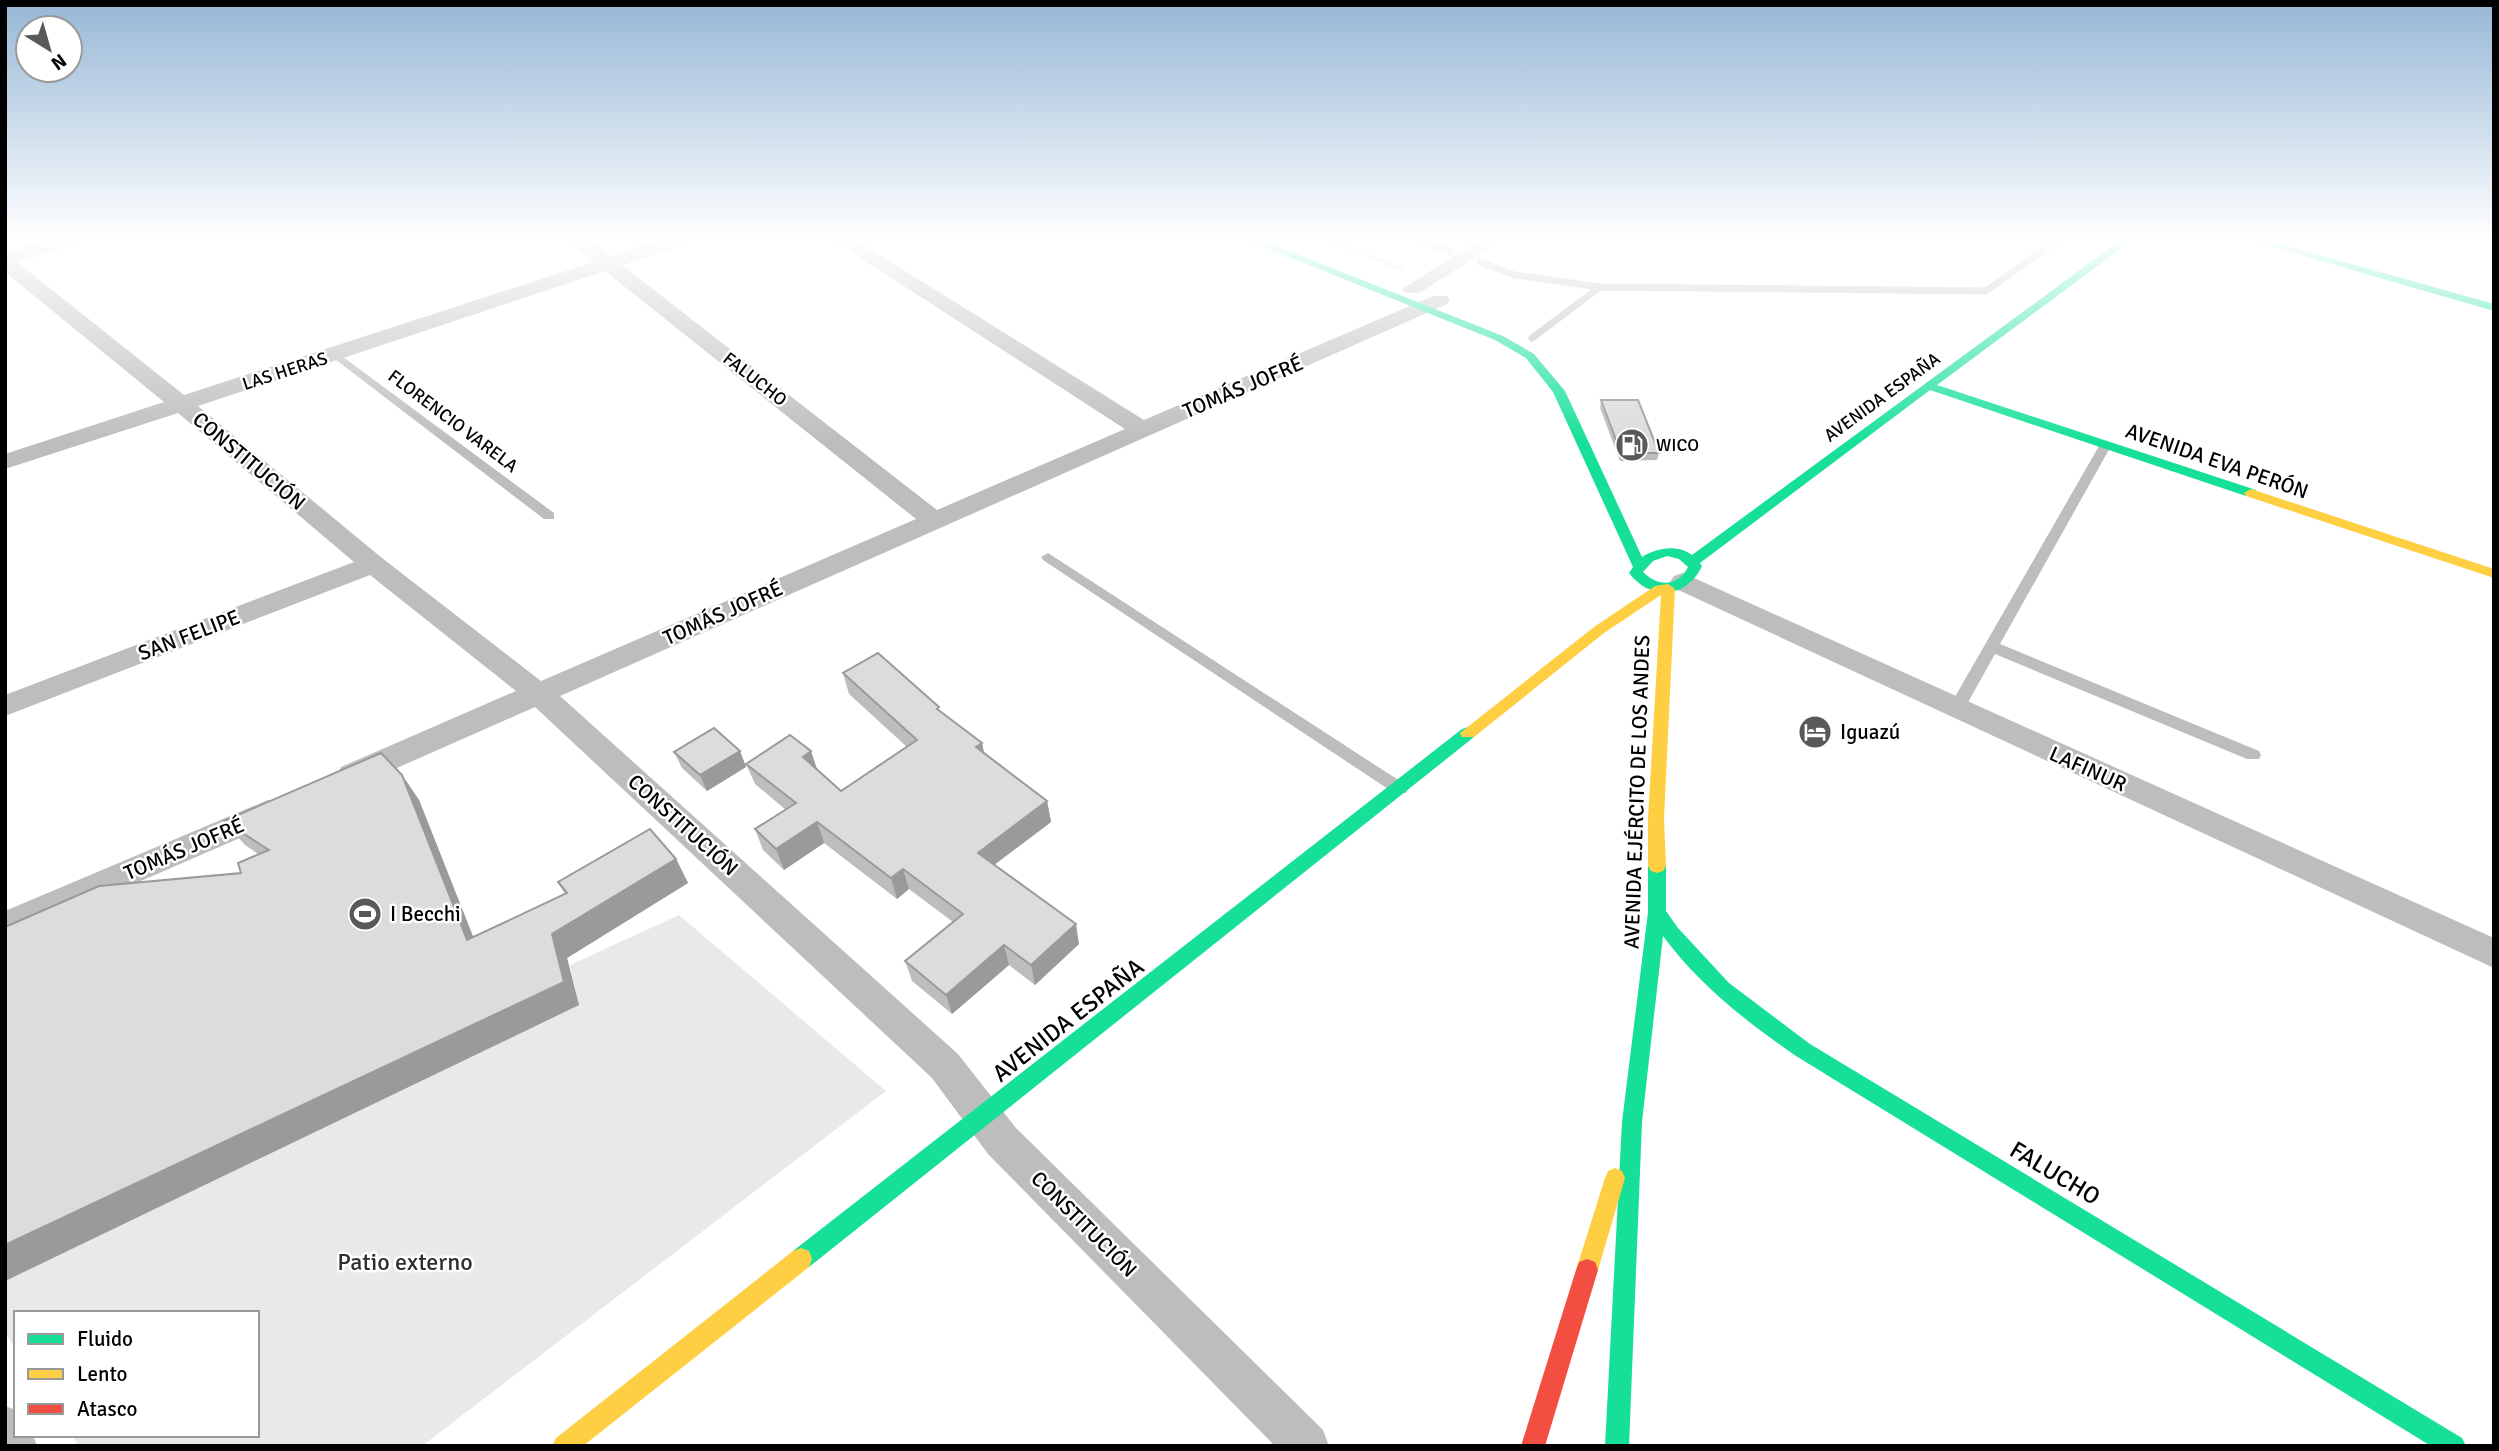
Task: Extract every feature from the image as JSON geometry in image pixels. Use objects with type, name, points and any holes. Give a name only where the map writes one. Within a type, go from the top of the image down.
[{"type":"main road","points":[[1448,307],[1511,343],[1541,367],[1559,391],[1640,573],[1676,580]]},
{"type":"main road","points":[[1458,307],[1510,327],[1539,343]]},
{"type":"main road","name":"AVENIDA ESPAÑA","points":[[564,1446],[1600,630],[1676,580],[1928,386],[2036,307]]},
{"type":"main road","name":"AVENIDA EVA PERÓN","points":[[1928,386],[2494,574]]},
{"type":"main road","name":"AVENIDA ESPAÑA","points":[[1600,630],[1658,546],[1682,554],[1676,580]]},
{"type":"main road","name":"AVENIDA EJÉRCITO DE LOS ANDES","points":[[1616,1446],[1632,1122],[1657,912],[1656,818],[1676,580]]},
{"type":"main road","name":"FALUCHO","points":[[1657,912],[1671,937],[1691,963],[1748,1012],[1803,1050],[2454,1446]]},
{"type":"main road","name":"AVENIDA EJÉRCITO DE LOS ANDES","points":[[1533,1446],[1632,1122]]},
{"type":"street","name":"CONSTITUCIÓN","points":[[62,307],[373,564],[539,694],[946,1066],[1002,1140],[1307,1446]]},
{"type":"street","name":"LAS HERAS","points":[[5,463],[478,307]]},
{"type":"street","name":"FALUCHO","points":[[662,307],[934,520]]},
{"type":"street","points":[[947,307],[1143,430]]},
{"type":"street","name":"TOMÁS JOFRÉ","points":[[323,788],[1143,430],[1400,307]]},
{"type":"street","name":"SAN FELIPE","points":[[5,706],[373,564]]},
{"type":"street","name":"LAFINUR","points":[[1676,580],[2494,954]]},
{"type":"street","name":"TOMÁS JOFRÉ","points":[[5,926],[298,799]]},
{"type":"street","points":[[5,1428],[15,1446]]},
{"type":"lane","name":"FLORENCIO VARELA","points":[[335,354],[550,516]]},
{"type":"lane","points":[[1956,709],[2105,446]]},
{"type":"lane","points":[[1048,557],[1400,789]]},
{"type":"lane","points":[[1990,646],[2253,755]]},
{"type":"green space","name":"Patio externo","points":[[679,915],[886,1091],[422,1446],[79,1446],[73,1437],[259,1437],[259,1311],[14,1311],[14,1346],[5,1333],[5,1281],[579,1005],[570,965]]},
{"type":"building","name":"WICO","points":[[1601,400],[1638,400],[1659,453],[1621,453]]},
{"type":"building","points":[[878,653],[939,707],[937,709],[982,743],[976,747],[1047,801],[978,853],[1076,924],[1031,965],[1004,945],[946,995],[905,961],[963,914],[903,869],[891,878],[817,822],[776,849],[755,829],[796,803],[746,764],[790,735],[811,751],[803,757],[841,791],[917,740],[843,673]]},
{"type":"building","points":[[714,728],[740,751],[700,775],[674,752]]},
{"type":"building","points":[[381,753],[402,775],[467,940],[567,893],[558,882],[650,829],[676,859],[552,934],[564,982],[5,1245],[5,927],[99,886],[241,873],[238,863],[269,850],[224,821]]},
{"type":"waterway","points":[[1532,338],[1574,307]]},
{"type":"traffic: fast","points":[[1420,307],[1499,338],[1530,356],[1559,391],[1639,566]]},
{"type":"traffic: fast","points":[[1928,386],[2036,307]]},
{"type":"traffic: fast","points":[[2489,307],[2494,308]]},
{"type":"traffic: fast","points":[[1692,562],[1928,386],[2251,493]]},
{"type":"traffic: fast","points":[[1667,552],[1683,555],[1695,566],[1684,582],[1668,588],[1660,587],[1651,585],[1636,573],[1649,558],[1667,552]]},
{"type":"traffic: fast","points":[[801,1259],[1468,733]]},
{"type":"traffic: fast","points":[[1617,1446],[1632,1122],[1657,912],[1657,866]]},
{"type":"traffic: fast","points":[[1657,912],[1704,971],[1742,1005],[1803,1050],[2454,1446]]},
{"type":"traffic: slow","points":[[2251,493],[2494,574]]},
{"type":"traffic: slow","points":[[1468,733],[1599,630],[1660,589]]},
{"type":"traffic: slow","points":[[1657,866],[1656,818],[1668,589]]},
{"type":"traffic: slow","points":[[1587,1270],[1615,1178]]},
{"type":"traffic: slow","points":[[564,1446],[801,1259]]},
{"type":"traffic: jam","points":[[1533,1446],[1587,1270]]},
{"type":"place","name":"WICO","points":[[1632,445]]},
{"type":"place","name":"Iguazú","points":[[1815,732]]},
{"type":"place","name":"I Becchi","points":[[365,914]]}]
